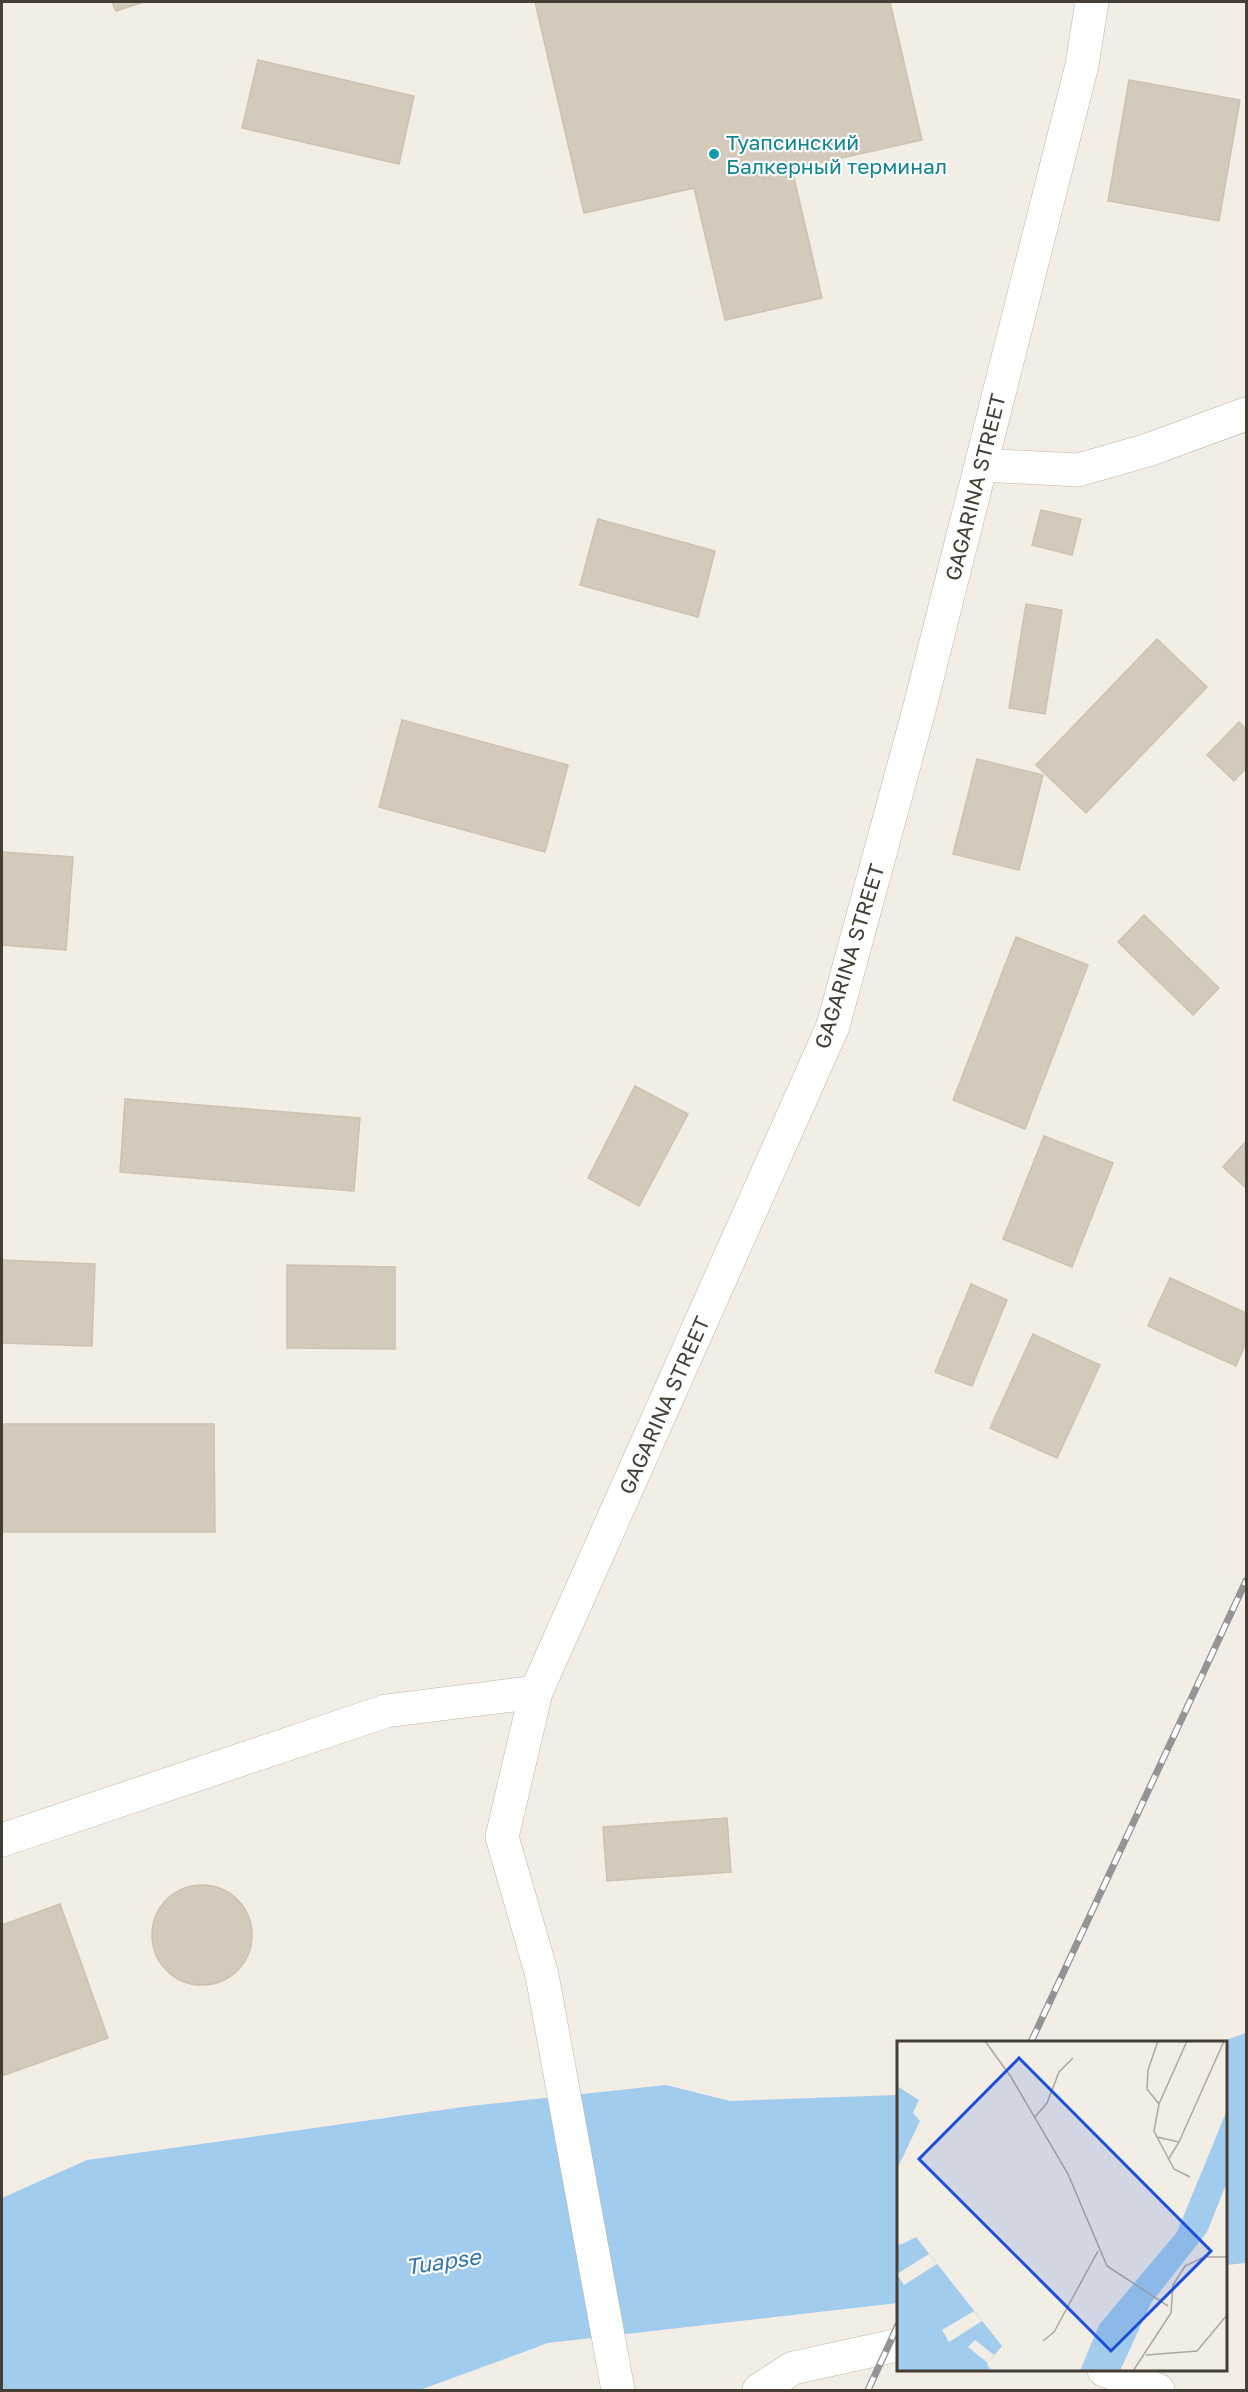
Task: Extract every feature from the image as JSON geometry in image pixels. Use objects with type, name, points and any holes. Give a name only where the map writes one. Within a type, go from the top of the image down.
[{"type":"street","name":"GAGARINA STREET","points":[[618,2391],[542,1975],[502,1837],[536,1692],[833,1026],[920,710],[1082,65],[1092,2]]},
{"type":"street","points":[[981,465],[1078,470],[1148,450],[1246,414]]},
{"type":"street","points":[[2,1840],[386,1711],[536,1692]]},
{"type":"street","points":[[759,2391],[793,2368],[897,2345]]},
{"type":"street","points":[[1107,2371],[1158,2391]]},
{"type":"water","points":[[1246,2033],[1246,2263],[1227,2265],[1227,2041],[1223,2041]]},
{"type":"water","name":"Tuapse","points":[[666,2085],[730,2101],[897,2095],[897,2303],[548,2343],[420,2390],[2,2390],[2,2198],[87,2160],[470,2106]]},
{"type":"building","points":[[112,2],[144,2],[116,11]]},
{"type":"building","name":"Туапсинский Балкерный терминал","points":[[535,2],[890,2],[922,140],[792,169],[822,298],[725,320],[694,188],[584,213]]},
{"type":"building","points":[[258,60],[414,96],[399,164],[242,128]]},
{"type":"building","points":[[1129,80],[1240,100],[1219,221],[1108,201]]},
{"type":"building","points":[[1041,510],[1081,519],[1072,555],[1032,545]]},
{"type":"building","points":[[598,519],[715,551],[698,617],[580,585]]},
{"type":"building","points":[[1026,604],[1062,610],[1045,714],[1009,708]]},
{"type":"building","points":[[1157,639],[1207,687],[1086,813],[1036,765]]},
{"type":"building","points":[[402,720],[568,765],[545,852],[379,807]]},
{"type":"building","points":[[1239,722],[1246,729],[1246,768],[1234,781],[1207,755]]},
{"type":"building","points":[[977,759],[1043,775],[1019,870],[953,854]]},
{"type":"building","points":[[2,852],[73,857],[66,950],[2,945]]},
{"type":"building","points":[[1144,915],[1219,988],[1193,1015],[1118,942]]},
{"type":"building","points":[[1016,937],[1088,965],[1025,1129],[953,1100]]},
{"type":"building","points":[[635,1086],[688,1114],[639,1206],[588,1178]]},
{"type":"building","points":[[125,1099],[360,1118],[354,1191],[120,1172]]},
{"type":"building","points":[[1044,1136],[1113,1163],[1072,1267],[1003,1239]]},
{"type":"building","points":[[1246,1141],[1246,1188],[1223,1167]]},
{"type":"building","points":[[2,1260],[95,1264],[92,1346],[2,1343]]},
{"type":"building","points":[[287,1265],[395,1267],[395,1349],[287,1348]]},
{"type":"building","points":[[1170,1278],[1246,1313],[1246,1342],[1236,1366],[1148,1326]]},
{"type":"building","points":[[971,1284],[1007,1300],[972,1386],[935,1372]]},
{"type":"building","points":[[1033,1334],[1100,1365],[1057,1458],[990,1428]]},
{"type":"building","points":[[2,1424],[214,1424],[215,1532],[2,1532]]},
{"type":"building","points":[[727,1818],[731,1872],[607,1881],[603,1827]]},
{"type":"building","points":[[202,1885],[221,1889],[238,1899],[248,1916],[252,1935],[248,1954],[238,1971],[221,1981],[202,1985],[183,1981],[166,1971],[156,1954],[152,1935],[156,1916],[166,1899],[183,1889]]},
{"type":"building","points":[[60,1904],[108,2038],[2,2076],[2,1925]]},
{"type":"railway","points":[[1031,2041],[1246,1581]]},
{"type":"railway","points":[[868,2390],[897,2327]]},
{"type":"place","name":"Туапсинский Балкерный терминал","points":[[714,154]]}]
